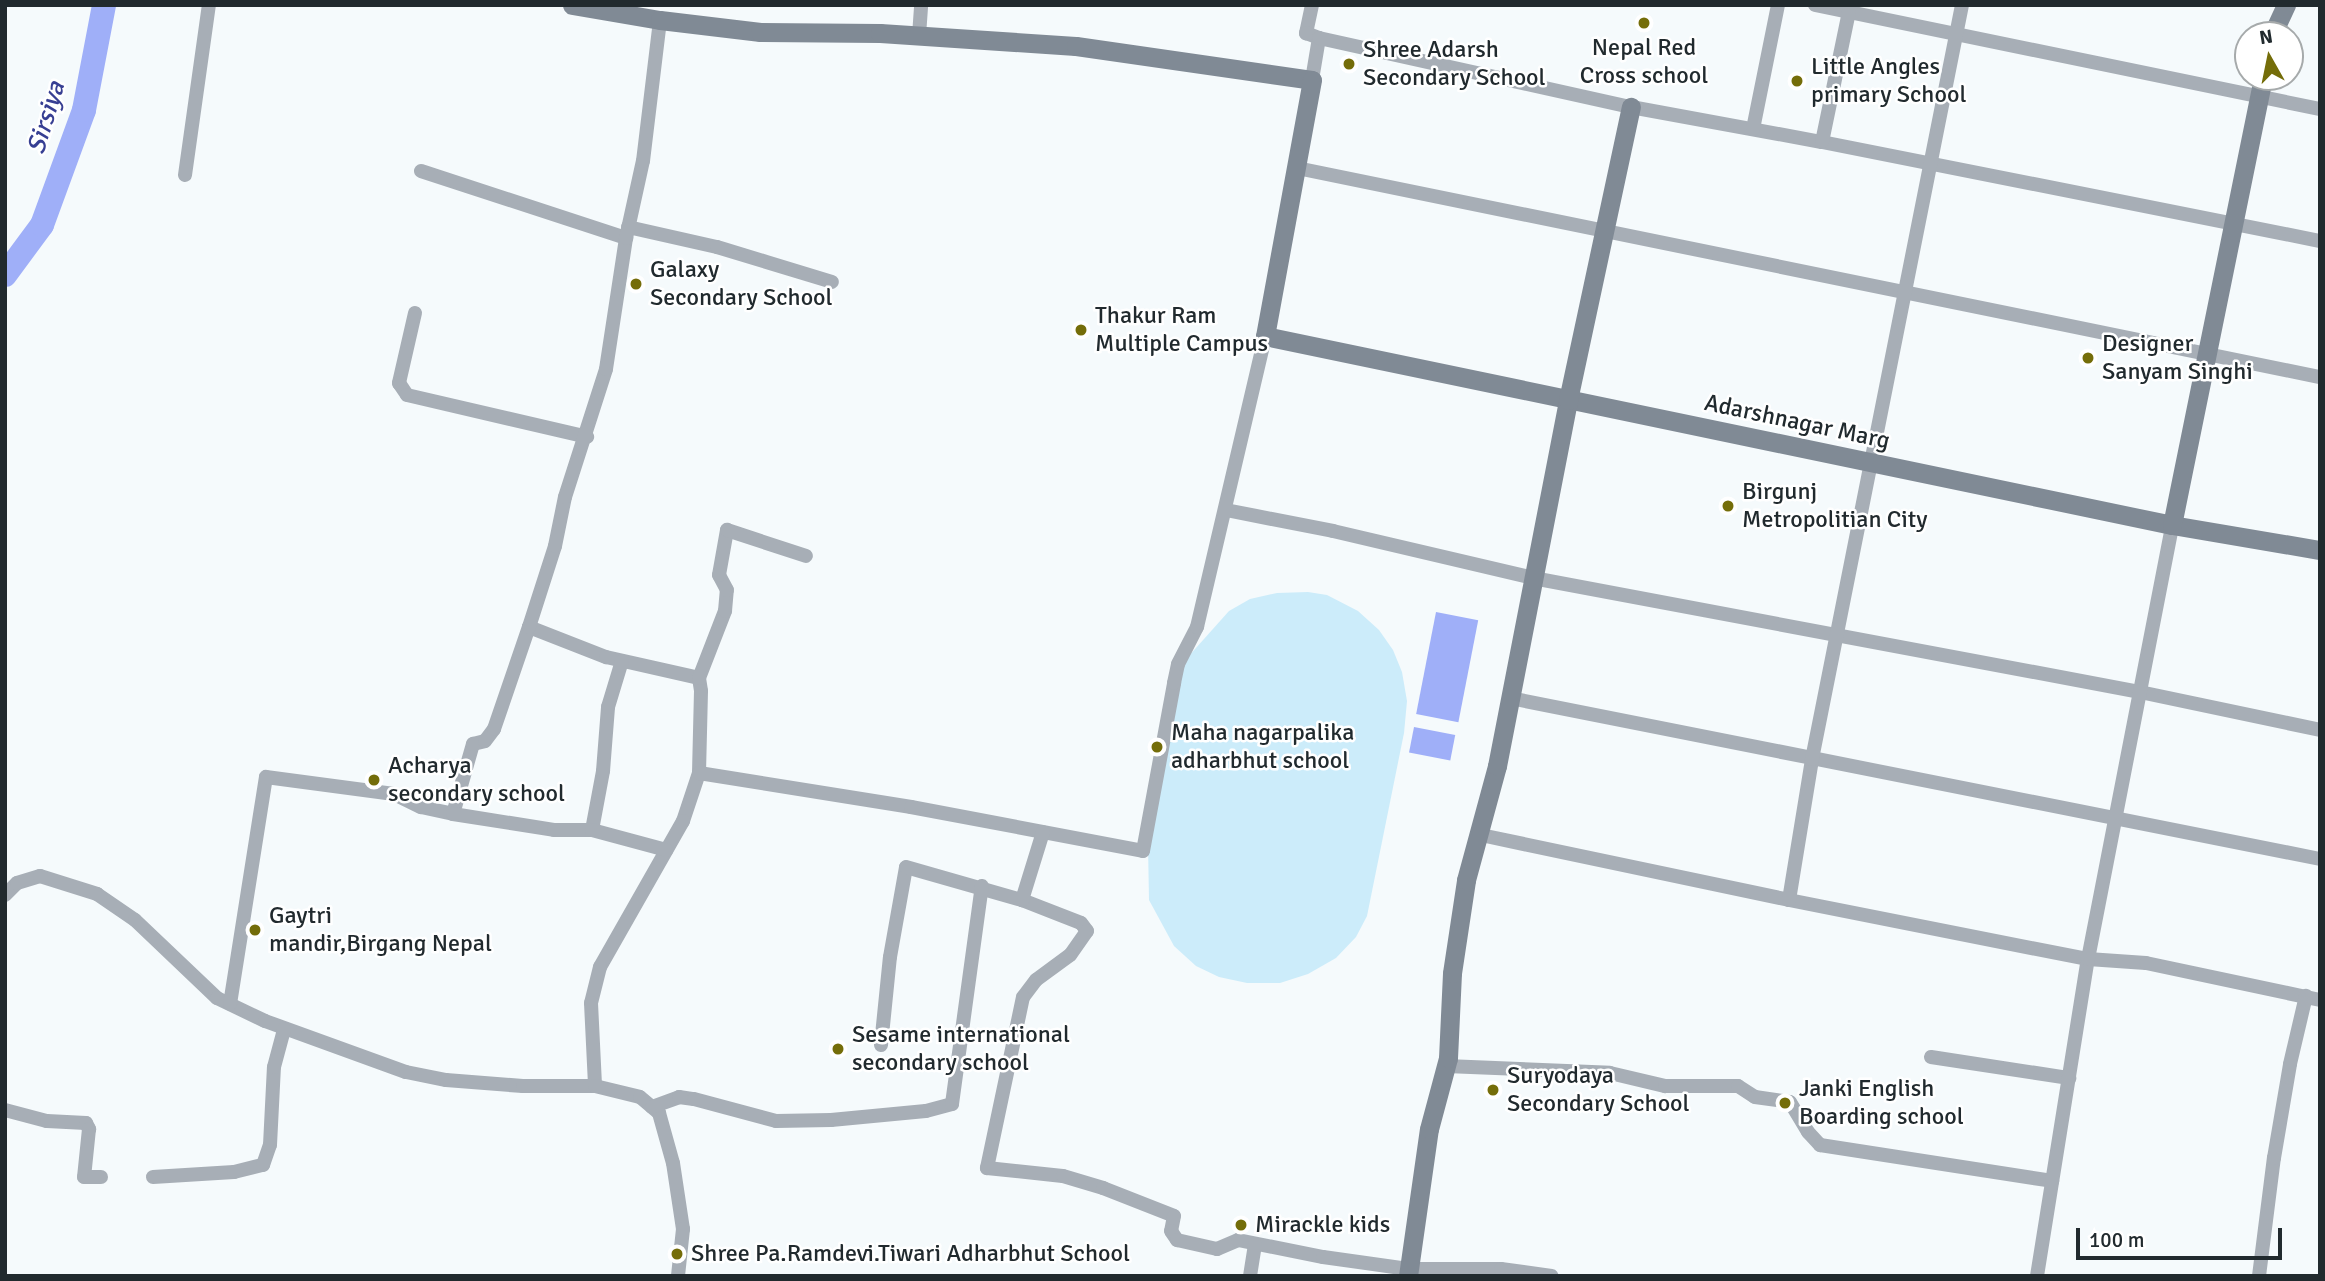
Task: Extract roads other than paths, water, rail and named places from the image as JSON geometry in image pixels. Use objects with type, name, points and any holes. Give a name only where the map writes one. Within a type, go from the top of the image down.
[{"type":"street","points":[[185,175],[209,5]]},
{"type":"street","points":[[572,5],[660,20],[760,32],[919,36],[1076,46],[1312,80]]},
{"type":"street","points":[[919,36],[921,5]]},
{"type":"street","points":[[1312,5],[1306,33],[1319,38],[1631,107],[1822,142],[2320,241]]},
{"type":"street","points":[[1753,129],[1778,5]]},
{"type":"street","points":[[1815,5],[2320,108]]},
{"type":"street","points":[[1789,900],[1836,633],[1962,5]]},
{"type":"street","points":[[2279,21],[2286,5]]},
{"type":"street","points":[[1822,142],[1849,12]]},
{"type":"street","points":[[453,814],[473,744],[485,741],[494,729],[555,546],[565,497],[587,437],[606,369],[627,232],[645,148],[660,20]]},
{"type":"street","points":[[699,773],[1043,832],[1143,852],[1178,664],[1198,627],[1265,336],[1319,38]]},
{"type":"street","points":[[2036,1276],[2088,959],[2172,524],[2260,91]]},
{"type":"street","points":[[1408,1272],[1429,1129],[1446,1066],[1452,973],[1464,893],[1481,835],[1568,400],[1631,107]]},
{"type":"street","points":[[1297,168],[2320,377]]},
{"type":"street","points":[[421,171],[627,232],[718,247],[832,282]]},
{"type":"street","points":[[415,313],[399,383],[407,395],[587,437]]},
{"type":"street","name":"Adarshnagar Marg","points":[[1265,336],[1871,463],[2172,524],[2320,550]]},
{"type":"street","points":[[1226,510],[1333,531],[1533,578],[1836,633],[2320,730]]},
{"type":"street","points":[[595,1086],[591,1003],[600,967],[683,821],[699,773],[699,678],[725,611],[727,590],[719,575],[727,530],[806,556]]},
{"type":"street","points":[[529,627],[622,661],[699,678]]},
{"type":"street","points":[[592,830],[603,771],[608,707],[622,661]]},
{"type":"street","points":[[1510,698],[2115,821],[2320,859]]},
{"type":"street","points":[[230,1004],[266,777],[394,794],[421,807],[453,814],[554,830],[592,830],[666,850]]},
{"type":"street","points":[[1022,900],[1043,832]]},
{"type":"street","points":[[1481,835],[2088,959],[2146,963],[2313,998],[2276,1145],[2259,1276]]},
{"type":"street","points":[[881,1045],[890,957],[906,867],[982,886],[1081,923],[1087,930],[1070,955],[1036,980],[1023,996],[987,1168],[1063,1176],[1104,1188],[1174,1216],[1171,1231],[1177,1240],[1217,1250],[1238,1240],[1408,1272],[1501,1269],[1552,1276]]},
{"type":"street","points":[[5,895],[17,883],[40,876],[97,894],[135,920],[217,998],[284,1029],[406,1072],[446,1080],[523,1086],[595,1086],[640,1097],[659,1114],[673,1163],[683,1229],[678,1276]]},
{"type":"street","points":[[652,1107],[679,1097],[694,1098],[776,1121],[831,1120],[926,1111],[952,1104],[982,886]]},
{"type":"street","points":[[153,1177],[234,1172],[263,1165],[270,1145],[274,1067],[284,1029]]},
{"type":"street","points":[[1931,1056],[2069,1078]]},
{"type":"street","points":[[1446,1066],[1610,1073],[1665,1086],[1738,1086],[1755,1097],[1790,1102],[1808,1132],[1820,1145],[2052,1181]]},
{"type":"street","points":[[5,1110],[47,1121],[86,1123],[89,1129],[84,1177],[101,1177]]},
{"type":"street","points":[[1250,1276],[1255,1244]]},
{"type":"water","points":[[1436,612],[1478,620],[1458,722],[1416,714]]},
{"type":"water","points":[[1414,727],[1455,735],[1450,761],[1409,753]]},
{"type":"waterway","name":"Sirsiya","points":[[5,275],[42,225],[84,110],[104,5]]},
{"type":"place","name":"Nepal Red Cross school","points":[[1644,23]]},
{"type":"place","name":"Shree Adarsh Secondary School","points":[[1349,64]]},
{"type":"place","name":"Little Angles primary School","points":[[1797,81]]},
{"type":"place","name":"Galaxy Secondary School","points":[[636,284]]},
{"type":"place","name":"Thakur Ram Multiple Campus","points":[[1081,330]]},
{"type":"place","name":"Designer Sanyam Singhi","points":[[2088,358]]},
{"type":"place","name":"Birgunj Metropolitian City","points":[[1728,506]]},
{"type":"place","name":"Maha nagarpalika adharbhut school","points":[[1157,747]]},
{"type":"place","name":"Acharya secondary school","points":[[374,780]]},
{"type":"place","name":"Gaytri mandir,Birgang Nepal","points":[[255,930]]},
{"type":"place","name":"Sesame international secondary school","points":[[838,1049]]},
{"type":"place","name":"Suryodaya Secondary School","points":[[1493,1090]]},
{"type":"place","name":"Janki English Boarding school","points":[[1785,1103]]},
{"type":"place","name":"Mirackle kids","points":[[1241,1225]]},
{"type":"place","name":"Shree Pa.Ramdevi.Tiwari Adharbhut School","points":[[677,1254]]}]
